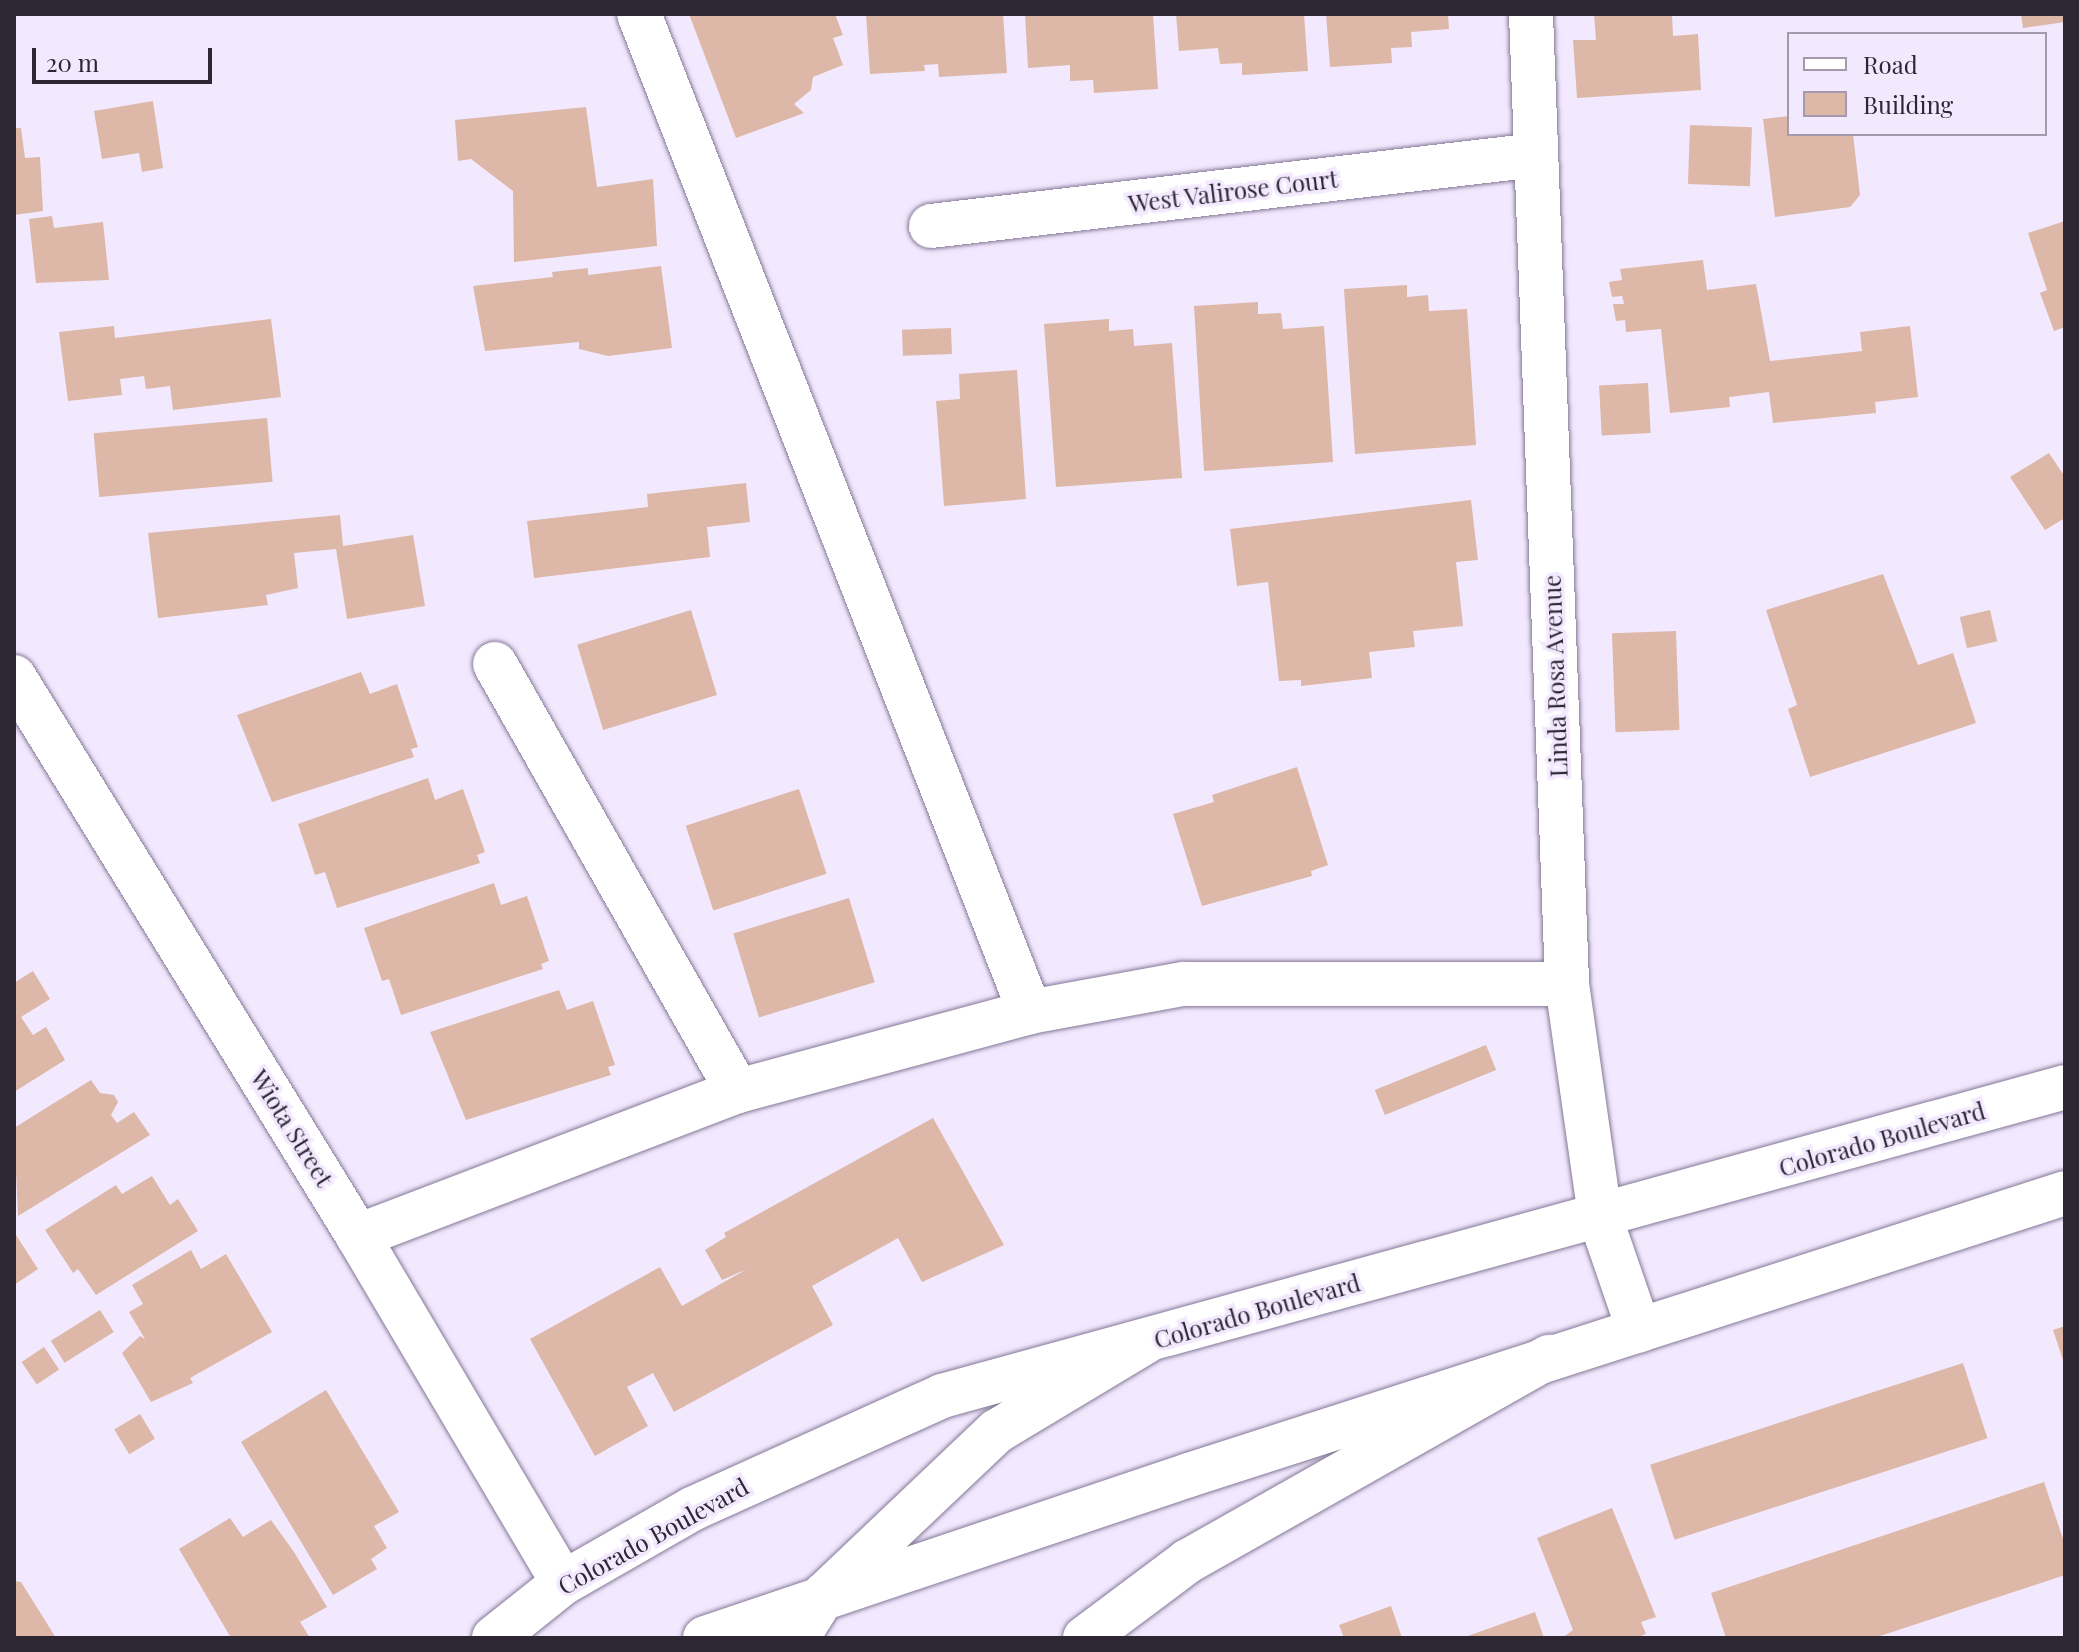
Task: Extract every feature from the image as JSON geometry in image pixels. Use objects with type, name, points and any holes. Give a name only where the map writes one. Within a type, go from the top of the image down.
[{"type":"main road","points":[[639,14],[1030,1012]]},
{"type":"main road","name":"Linda Rosa Avenue","points":[[1531,14],[1567,984],[1600,1217],[1639,1330]]},
{"type":"main road","name":"West Valirose Court","points":[[931,226],[1536,155]]},
{"type":"main road","points":[[495,664],[738,1091]]},
{"type":"main road","name":"Wiota Street","points":[[14,677],[358,1236],[563,1583]]},
{"type":"main road","points":[[358,1236],[738,1091],[1030,1012],[1183,984],[1567,984]]},
{"type":"main road","name":"Colorado Boulevard","points":[[494,1638],[563,1583],[692,1509],[942,1396],[2065,1087]]},
{"type":"main road","points":[[705,1638],[824,1595],[1549,1357],[2065,1193]]},
{"type":"main road","points":[[797,1638],[824,1595],[997,1431],[1145,1342]]},
{"type":"main road","points":[[1085,1638],[1188,1561],[1549,1357]]},
{"type":"building","points":[[689,14],[835,14],[843,35],[833,38],[843,65],[813,77],[811,90],[794,104],[804,113],[736,138]]},
{"type":"building","points":[[866,14],[1003,14],[1007,73],[939,77],[938,64],[924,65],[925,71],[870,74]]},
{"type":"building","points":[[1025,14],[1153,14],[1158,89],[1094,93],[1093,80],[1070,81],[1070,65],[1028,68]]},
{"type":"building","points":[[1176,14],[1304,14],[1308,71],[1242,75],[1242,63],[1220,64],[1218,48],[1179,51]]},
{"type":"building","points":[[1326,14],[1448,14],[1449,29],[1411,32],[1412,47],[1391,48],[1392,63],[1330,67]]},
{"type":"building","points":[[1594,14],[1672,14],[1673,36],[1698,34],[1701,90],[1577,98],[1573,40],[1596,40]]},
{"type":"building","points":[[2021,14],[2065,14],[2065,22],[2023,28]]},
{"type":"building","points":[[153,101],[163,168],[142,172],[139,153],[102,159],[94,111]]},
{"type":"building","points":[[586,107],[597,187],[653,179],[657,246],[514,262],[513,191],[471,159],[458,161],[455,120]]},
{"type":"building","points":[[1787,116],[1787,136],[1853,136],[1860,195],[1850,207],[1775,217],[1763,119]]},
{"type":"building","points":[[1690,125],[1752,127],[1750,186],[1688,184]]},
{"type":"building","points":[[14,128],[21,128],[25,158],[40,157],[43,211],[14,215]]},
{"type":"building","points":[[52,216],[54,228],[103,222],[109,280],[36,283],[29,219]]},
{"type":"building","points":[[2065,221],[2065,327],[2054,331],[2040,293],[2047,290],[2028,233]]},
{"type":"building","points":[[1703,260],[1707,290],[1756,284],[1770,361],[1862,351],[1860,332],[1910,326],[1918,397],[1875,402],[1876,413],[1773,423],[1769,392],[1729,397],[1730,407],[1670,413],[1661,329],[1626,332],[1625,320],[1616,321],[1613,304],[1624,304],[1622,296],[1612,297],[1609,282],[1622,280],[1620,269]]},
{"type":"building","points":[[661,266],[672,348],[608,356],[579,349],[579,342],[485,351],[473,286],[553,277],[552,272],[588,268],[588,275]]},
{"type":"building","points":[[1407,285],[1407,297],[1428,295],[1429,311],[1467,309],[1476,445],[1355,454],[1344,289]]},
{"type":"building","points":[[1258,302],[1258,314],[1281,313],[1283,329],[1324,326],[1333,462],[1204,471],[1194,306]]},
{"type":"building","points":[[271,319],[281,397],[173,410],[170,386],[146,389],[144,376],[120,379],[122,395],[68,401],[59,332],[114,326],[115,338]]},
{"type":"building","points":[[1109,319],[1109,331],[1133,329],[1134,346],[1172,343],[1182,478],[1056,487],[1044,324]]},
{"type":"building","points":[[951,328],[952,354],[903,356],[902,330]]},
{"type":"building","points":[[1017,370],[1026,499],[944,506],[936,401],[960,399],[959,374]]},
{"type":"building","points":[[1648,383],[1651,433],[1602,435],[1599,386]]},
{"type":"building","points":[[267,418],[273,482],[99,497],[94,433]]},
{"type":"building","points":[[2049,453],[2065,477],[2065,518],[2045,530],[2010,477]]},
{"type":"building","points":[[746,483],[750,522],[707,527],[710,557],[534,578],[527,521],[648,507],[647,494]]},
{"type":"building","points":[[1471,500],[1478,560],[1456,562],[1463,626],[1413,631],[1415,647],[1369,652],[1372,678],[1301,686],[1301,680],[1279,681],[1268,582],[1237,586],[1230,529]]},
{"type":"building","points":[[340,515],[343,546],[413,535],[425,606],[347,619],[336,549],[294,553],[298,588],[266,595],[268,605],[158,618],[148,533]]},
{"type":"building","points":[[1883,574],[1918,665],[1953,653],[1976,723],[1810,777],[1788,709],[1797,705],[1766,610]]},
{"type":"building","points":[[691,610],[717,695],[603,730],[577,645]]},
{"type":"building","points":[[1990,610],[1997,641],[1967,648],[1960,617]]},
{"type":"building","points":[[1676,631],[1679,730],[1615,732],[1612,633]]},
{"type":"building","points":[[361,672],[370,694],[397,684],[418,747],[411,749],[414,757],[272,802],[237,715]]},
{"type":"building","points":[[1297,767],[1328,865],[1311,871],[1312,876],[1202,906],[1173,814],[1214,802],[1212,795]]},
{"type":"building","points":[[428,778],[435,800],[463,789],[485,852],[477,855],[480,863],[337,908],[325,872],[315,875],[298,824]]},
{"type":"building","points":[[799,789],[827,874],[713,910],[686,826]]},
{"type":"building","points":[[494,883],[501,905],[527,896],[549,961],[541,964],[543,969],[401,1015],[389,979],[382,981],[364,928]]},
{"type":"building","points":[[849,898],[875,982],[759,1018],[733,933]]},
{"type":"building","points":[[33,971],[50,999],[21,1017],[33,1035],[46,1027],[65,1060],[14,1092],[14,983]]},
{"type":"building","points":[[559,990],[567,1010],[593,1001],[615,1065],[608,1067],[611,1075],[466,1120],[430,1032]]},
{"type":"building","points":[[1486,1045],[1496,1070],[1385,1115],[1375,1090]]},
{"type":"building","points":[[91,1080],[100,1093],[114,1095],[118,1102],[111,1115],[117,1123],[134,1112],[150,1135],[18,1216],[14,1128]]},
{"type":"building","points":[[933,1118],[1004,1245],[922,1282],[898,1238],[812,1286],[833,1325],[674,1412],[653,1373],[627,1387],[648,1426],[595,1456],[530,1339],[660,1267],[682,1306],[747,1269],[722,1280],[705,1250],[726,1237],[724,1233]]},
{"type":"building","points":[[152,1176],[170,1205],[178,1199],[198,1231],[96,1295],[78,1269],[73,1273],[45,1230],[116,1185],[122,1194]]},
{"type":"building","points":[[14,1232],[38,1269],[14,1285]]},
{"type":"building","points":[[191,1250],[201,1269],[226,1254],[272,1332],[190,1378],[193,1383],[151,1402],[122,1353],[140,1336],[145,1339],[129,1312],[143,1304],[132,1285]]},
{"type":"building","points":[[100,1310],[114,1332],[65,1363],[51,1341]]},
{"type":"building","points":[[2065,1326],[2065,1363],[2064,1363],[2053,1330]]},
{"type":"building","points":[[44,1347],[59,1369],[37,1384],[22,1362]]},
{"type":"building","points":[[1963,1363],[1987,1438],[1675,1540],[1650,1465]]},
{"type":"building","points":[[326,1390],[399,1512],[374,1526],[387,1548],[371,1559],[377,1569],[333,1595],[241,1442]]},
{"type":"building","points":[[140,1414],[155,1439],[129,1454],[114,1429]]},
{"type":"building","points":[[2044,1482],[2065,1545],[2065,1575],[1874,1638],[1726,1638],[1711,1593]]},
{"type":"building","points":[[1612,1508],[1656,1617],[1641,1622],[1646,1634],[1635,1638],[1562,1638],[1573,1630],[1537,1538]]},
{"type":"building","points":[[230,1518],[243,1537],[271,1520],[294,1552],[327,1607],[300,1622],[310,1638],[231,1638],[179,1549]]},
{"type":"building","points":[[14,1581],[21,1582],[56,1638],[14,1638]]},
{"type":"building","points":[[1391,1606],[1402,1638],[1344,1638],[1339,1625]]},
{"type":"building","points":[[1535,1612],[1544,1638],[1462,1638]]}]
